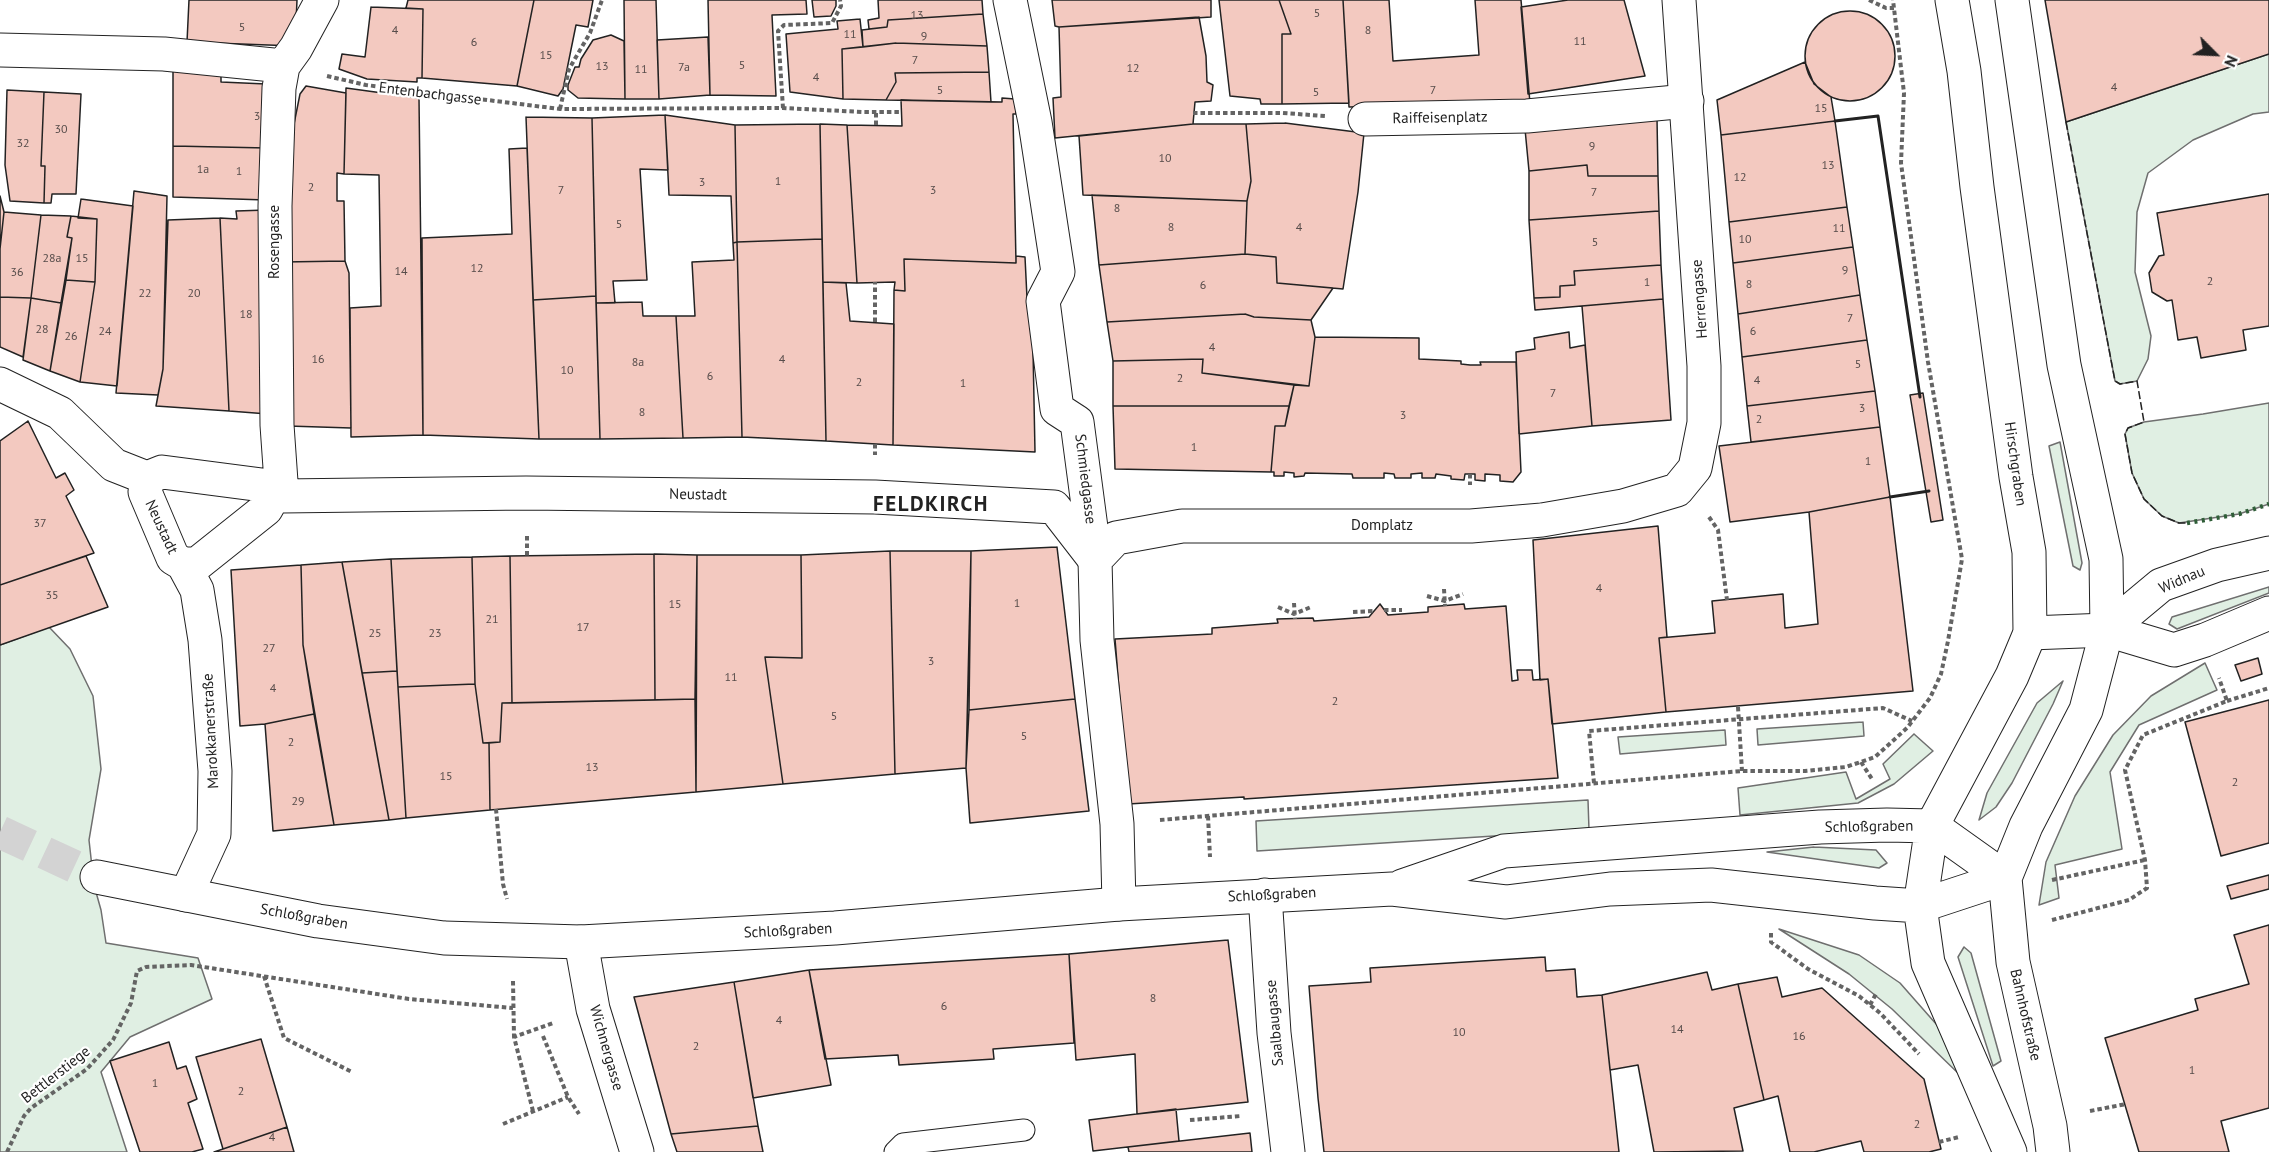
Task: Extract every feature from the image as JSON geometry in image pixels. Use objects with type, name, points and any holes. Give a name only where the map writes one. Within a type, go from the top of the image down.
[{"type":"main road","name":"Rosengasse","points":[[278,495],[275,206],[279,88],[283,66],[296,48],[322,0]]},
{"type":"main road","name":"Schmiedgasse","points":[[1010,0],[1035,122],[1058,272],[1043,301],[1057,409],[1077,422],[1095,560],[1097,640],[1117,824],[1119,904]]},
{"type":"main road","name":"Herrengasse","points":[[1677,490],[1695,468],[1704,423],[1704,366],[1679,0]]},
{"type":"main road","name":"Hirschgraben","points":[[1920,906],[1932,826],[2012,676],[2030,633],[2029,552],[2016,477],[1977,187],[1964,71],[1952,0]]},
{"type":"main road","points":[[2005,878],[2026,826],[2086,710],[2107,630],[2106,559],[2064,365],[2012,0]]},
{"type":"main road","points":[[0,50],[164,54],[283,66]]},
{"type":"main road","name":"Raiffeisenplatz","points":[[1365,119],[1527,116],[1686,101]]},
{"type":"main road","name":"Neustadt","points":[[0,384],[60,413],[114,465],[147,478],[162,472],[250,483],[262,485],[278,495],[526,493],[875,497],[1054,507],[1095,560]]},
{"type":"main road","name":"Neustadt","points":[[147,478],[145,492],[173,558],[183,564],[197,564],[266,509],[278,495]]},
{"type":"main road","name":"Domplatz","points":[[1095,560],[1116,538],[1182,526],[1471,526],[1542,520],[1623,506],[1677,490]]},
{"type":"main road","name":"Widnau","points":[[2107,630],[2161,585],[2217,565],[2269,553]]},
{"type":"main road","name":"Marokkanerstraße","points":[[183,564],[197,590],[205,640],[215,771],[214,834],[186,895]]},
{"type":"main road","points":[[2030,633],[2107,630],[2174,650],[2269,614]]},
{"type":"main road","name":"Schloßgraben","points":[[1392,889],[1504,851],[1820,827],[1887,825],[1932,826],[2005,878]]},
{"type":"main road","name":"Schloßgraben","points":[[97,877],[318,921],[444,938],[581,942],[835,928],[1119,904],[1392,889],[1506,902],[1610,890],[1711,885],[1920,906],[2005,878]]},
{"type":"main road","name":"Bahnhofstraße","points":[[2005,878],[2013,962],[2050,1126],[2053,1152]]},
{"type":"main road","name":"Saalbaugasse","points":[[1265,895],[1274,1032],[1288,1152]]},
{"type":"main road","points":[[1920,906],[1928,963],[2010,1152]]},
{"type":"main road","name":"Wichnergasse","points":[[581,942],[593,1009],[637,1152]]},
{"type":"lane","points":[[896,1152],[903,1144],[1024,1130]]},
{"type":"path","points":[[560,109],[569,69],[590,33],[602,0]]},
{"type":"path","points":[[783,108],[778,31],[784,25],[832,22],[841,6],[840,0]]},
{"type":"path","points":[[1869,0],[1886,8],[1894,8]]},
{"type":"path","points":[[1117,824],[1742,771],[1805,771],[1846,767],[1875,757],[1913,721],[1930,698],[1941,674],[1962,559],[1928,362],[1901,163],[1904,93],[1893,0]]},
{"type":"path","name":"Entenbachgasse","points":[[283,66],[366,85],[560,109],[783,108],[901,112]]},
{"type":"path","points":[[876,112],[876,125]]},
{"type":"path","points":[[1193,113],[1283,113],[1365,119]]},
{"type":"path","points":[[875,282],[875,322]]},
{"type":"path","points":[[1677,490],[1709,516],[1718,530],[1727,600]]},
{"type":"path","points":[[1444,589],[1445,603]]},
{"type":"path","points":[[1427,596],[1445,603],[1464,594]]},
{"type":"path","points":[[1294,603],[1294,616]]},
{"type":"path","points":[[1278,607],[1294,616]]},
{"type":"path","points":[[1294,616],[1311,607]]},
{"type":"path","points":[[1384,610],[1402,610]]},
{"type":"path","points":[[1353,612],[1374,611]]},
{"type":"path","points":[[2216,669],[2227,701]]},
{"type":"path","points":[[2046,922],[2129,900],[2147,888],[2145,860],[2125,770],[2143,735],[2227,701],[2269,688]]},
{"type":"path","points":[[1738,707],[1742,771]]},
{"type":"path","points":[[1594,783],[1588,731],[1883,708],[1913,721]]},
{"type":"path","points":[[1861,762],[1872,779]]},
{"type":"path","points":[[496,809],[502,884]]},
{"type":"path","points":[[2052,880],[2145,860]]},
{"type":"path","name":"Bettlerstiege","points":[[7,1152],[24,1116],[31,1108],[87,1069],[113,1040],[131,1003],[137,971],[146,967],[191,965],[264,976]]},
{"type":"path","points":[[1808,969],[1859,996],[1881,1013],[1924,1059]]},
{"type":"path","points":[[352,1072],[284,1038],[264,976],[409,999],[513,1008]]},
{"type":"path","points":[[1870,1005],[1877,992]]},
{"type":"path","points":[[534,1111],[514,1037],[593,1009]]},
{"type":"path","points":[[543,1036],[563,1083]]},
{"type":"path","points":[[503,1124],[568,1097]]},
{"type":"path","points":[[2092,1111],[2126,1104]]},
{"type":"path","points":[[1190,1120],[1284,1113]]},
{"type":"green space","points":[[2269,54],[2269,112],[2253,114],[2193,140],[2148,173],[2137,212],[2135,272],[2151,336],[2148,359],[2137,381],[2120,384],[2115,381],[2066,122]]},
{"type":"green space","points":[[2269,403],[2269,504],[2239,514],[2179,523],[2162,516],[2144,499],[2132,473],[2125,434],[2128,428],[2144,422]]},
{"type":"green space","points":[[2060,442],[2082,563],[2080,570],[2073,566],[2049,446]]},
{"type":"green space","points":[[2269,587],[2269,593],[2177,629],[2169,624],[2172,617]]},
{"type":"green space","points":[[49,627],[70,649],[93,696],[101,769],[89,840],[94,885],[106,943],[198,958],[212,999],[130,1037],[101,1072],[127,1152],[0,1152],[0,645]]},
{"type":"green space","points":[[2205,663],[2217,690],[2139,725],[2110,772],[2122,849],[2055,865],[2059,898],[2039,905],[2046,862],[2075,796],[2113,735],[2151,696]]},
{"type":"green space","points":[[2063,681],[2012,783],[1996,807],[1979,820],[1987,793],[2037,703]]},
{"type":"green space","points":[[1863,722],[1864,736],[1758,745],[1757,729]]},
{"type":"green space","points":[[1725,730],[1726,745],[1620,754],[1618,737]]},
{"type":"green space","points":[[1914,734],[1933,751],[1894,784],[1858,803],[1740,815],[1738,788],[1846,772],[1856,799],[1890,779],[1883,764]]},
{"type":"green space","points":[[1588,800],[1589,830],[1257,851],[1256,821]]},
{"type":"green space","points":[[1814,847],[1876,850],[1887,863],[1879,868],[1767,852]]},
{"type":"green space","points":[[1779,929],[1859,955],[1900,983],[1937,1025],[1961,1076],[1892,1009],[1849,974]]},
{"type":"green space","points":[[1964,947],[1971,953],[2001,1061],[1993,1066],[1958,957]]},
{"type":"building","points":[[189,0],[297,0],[295,46],[187,42]]},
{"type":"building","points":[[408,0],[534,0],[517,86],[422,78],[423,9],[406,8]]},
{"type":"building","points":[[534,0],[593,0],[588,27],[576,25],[563,89],[558,96],[517,86]]},
{"type":"building","points":[[624,0],[656,0],[659,99],[625,99]]},
{"type":"building","points":[[708,0],[806,0],[807,14],[772,15],[776,96],[710,95]]},
{"type":"building","points":[[812,0],[836,0],[831,16],[814,17]]},
{"type":"building","points":[[878,0],[982,0],[983,14],[888,20],[887,27],[869,29],[868,20],[879,18]]},
{"type":"building","points":[[1052,0],[1211,0],[1211,17],[1059,27],[1055,26]]},
{"type":"building","points":[[1219,0],[1279,0],[1291,34],[1282,34],[1282,104],[1261,104],[1260,99],[1230,96]]},
{"type":"building","points":[[1279,0],[1343,0],[1349,103],[1282,104],[1282,34],[1291,34]]},
{"type":"building","points":[[1343,0],[1389,0],[1393,61],[1479,55],[1475,0],[1521,0],[1530,103],[1349,107]]},
{"type":"building","points":[[1568,0],[1624,0],[1645,76],[1528,94],[1521,7]]},
{"type":"building","points":[[2045,0],[2269,0],[2269,54],[2066,122]]},
{"type":"building","points":[[371,7],[423,9],[422,78],[417,78],[417,82],[367,79],[339,69],[342,54],[365,57]]},
{"type":"building","points":[[1850,11],[1867,15],[1882,24],[1891,39],[1895,56],[1891,73],[1882,88],[1867,97],[1850,101],[1833,97],[1818,88],[1809,73],[1805,56],[1809,39],[1818,24],[1833,15]]},
{"type":"building","points":[[983,14],[987,46],[896,43],[863,47],[862,30],[887,27],[888,20]]},
{"type":"building","points":[[1199,17],[1206,56],[1207,82],[1213,85],[1211,101],[1195,102],[1193,124],[1055,138],[1053,98],[1061,97],[1059,27]]},
{"type":"building","points":[[860,19],[863,47],[842,49],[843,99],[790,92],[786,34],[838,29],[837,21]]},
{"type":"building","points":[[611,35],[624,41],[625,99],[578,98],[568,90],[575,67],[579,67],[581,59],[593,40]]},
{"type":"building","points":[[708,37],[710,95],[659,99],[657,40]]},
{"type":"building","points":[[896,43],[987,46],[989,72],[895,73],[896,82],[886,100],[843,99],[842,49]]},
{"type":"building","points":[[1805,62],[1814,84],[1831,97],[1835,121],[1721,135],[1717,100]]},
{"type":"building","points":[[173,69],[216,70],[221,77],[221,82],[266,84],[267,148],[173,146]]},
{"type":"building","points":[[989,72],[991,102],[886,100],[896,82],[895,73]]},
{"type":"building","points":[[306,86],[346,93],[344,174],[337,173],[337,201],[344,201],[345,261],[283,262],[285,169],[300,94]]},
{"type":"building","points":[[346,88],[419,98],[423,435],[351,437],[350,308],[381,306],[379,175],[344,174]]},
{"type":"building","points":[[7,90],[44,92],[41,166],[45,166],[44,203],[10,201],[5,165]]},
{"type":"building","points":[[44,92],[81,94],[76,194],[52,194],[51,203],[44,203],[45,166],[41,166]]},
{"type":"building","points":[[1002,98],[1015,99],[1016,114],[1013,114],[1016,263],[904,259],[905,291],[894,290],[895,282],[857,283],[847,125],[902,126],[901,100],[1002,102]]},
{"type":"building","points":[[665,115],[735,125],[737,242],[733,243],[731,196],[669,195]]},
{"type":"building","points":[[665,115],[668,170],[640,169],[647,280],[613,281],[615,303],[596,303],[592,118]]},
{"type":"building","points":[[526,117],[592,118],[596,296],[533,300]]},
{"type":"building","points":[[1657,118],[1658,176],[1588,176],[1587,165],[1529,171],[1525,129]]},
{"type":"building","points":[[1835,121],[1847,207],[1729,222],[1721,135]]},
{"type":"building","points":[[1285,123],[1364,133],[1358,192],[1343,289],[1277,283],[1276,257],[1245,254],[1247,201],[1251,181],[1246,124]]},
{"type":"building","points":[[820,124],[847,125],[857,283],[823,282]]},
{"type":"building","points":[[820,124],[822,239],[737,242],[735,125]]},
{"type":"building","points":[[1193,124],[1246,124],[1251,181],[1247,201],[1083,195],[1079,136]]},
{"type":"building","points":[[173,146],[267,148],[266,200],[173,197]]},
{"type":"building","points":[[527,148],[539,439],[423,435],[422,238],[512,234],[509,149]]},
{"type":"building","points":[[1587,165],[1588,176],[1658,176],[1659,211],[1529,220],[1529,171]]},
{"type":"building","points":[[134,191],[167,196],[163,369],[158,395],[116,393]]},
{"type":"building","points":[[2269,194],[2269,326],[2243,330],[2246,350],[2201,358],[2197,337],[2178,340],[2172,300],[2167,301],[2152,292],[2149,273],[2159,256],[2164,255],[2157,213]]},
{"type":"building","points":[[1092,195],[1247,201],[1245,254],[1099,265]]},
{"type":"building","points":[[0,196],[4,212],[0,249]]},
{"type":"building","points":[[81,199],[133,206],[117,386],[80,382],[95,282],[97,219],[78,218]]},
{"type":"building","points":[[1847,207],[1853,247],[1733,263],[1729,222]]},
{"type":"building","points":[[267,210],[268,414],[229,411],[220,218],[237,219],[236,211]]},
{"type":"building","points":[[1659,211],[1661,265],[1574,271],[1575,285],[1560,286],[1560,297],[1534,298],[1529,220]]},
{"type":"building","points":[[4,212],[41,215],[31,298],[0,297],[0,249]]},
{"type":"building","points":[[41,215],[71,216],[67,237],[72,238],[61,303],[31,298]]},
{"type":"building","points":[[71,216],[97,219],[95,282],[66,280],[72,238],[67,237]]},
{"type":"building","points":[[220,218],[229,411],[156,406],[163,369],[168,220]]},
{"type":"building","points":[[822,239],[826,441],[742,437],[737,242]]},
{"type":"building","points":[[737,242],[742,437],[683,438],[676,316],[695,316],[692,262],[734,260],[733,243]]},
{"type":"building","points":[[1853,247],[1860,295],[1738,314],[1733,263]]},
{"type":"building","points":[[1245,254],[1276,257],[1277,283],[1333,288],[1311,320],[1254,317],[1245,314],[1107,322],[1099,265]]},
{"type":"building","points":[[1016,256],[1025,257],[1027,298],[1032,298],[1035,452],[893,445],[894,290],[905,291],[904,259],[1016,263]]},
{"type":"building","points":[[345,261],[349,273],[351,428],[288,426],[283,262]]},
{"type":"building","points":[[1661,265],[1663,299],[1535,310],[1534,298],[1560,297],[1560,286],[1575,285],[1574,271]]},
{"type":"building","points":[[66,280],[95,282],[80,382],[50,371]]},
{"type":"building","points":[[823,282],[846,283],[850,321],[894,324],[893,445],[826,441]]},
{"type":"building","points":[[1860,295],[1867,340],[1742,357],[1738,314]]},
{"type":"building","points":[[596,296],[600,439],[539,439],[533,300]]},
{"type":"building","points":[[0,297],[31,298],[23,357],[0,347]]},
{"type":"building","points":[[31,298],[61,303],[50,371],[23,360]]},
{"type":"building","points":[[1663,299],[1671,420],[1592,426],[1582,306]]},
{"type":"building","points":[[642,302],[643,316],[676,316],[683,438],[600,439],[596,303]]},
{"type":"building","points":[[1245,314],[1254,317],[1311,320],[1315,337],[1309,386],[1202,373],[1203,359],[1113,361],[1107,322]]},
{"type":"building","points":[[1569,332],[1570,348],[1585,345],[1592,426],[1519,434],[1516,352],[1535,349],[1534,338]]},
{"type":"building","points":[[1315,337],[1419,338],[1419,359],[1461,361],[1461,364],[1470,365],[1481,365],[1480,362],[1516,362],[1521,472],[1513,482],[1500,481],[1500,475],[1485,474],[1485,481],[1475,480],[1475,474],[1465,474],[1464,480],[1436,474],[1435,478],[1422,478],[1422,473],[1411,474],[1411,478],[1395,478],[1394,474],[1384,473],[1384,478],[1353,478],[1352,474],[1305,473],[1304,476],[1294,477],[1294,473],[1284,472],[1284,476],[1274,476],[1274,472],[1271,472],[1275,426],[1285,426],[1294,385],[1309,386]]},
{"type":"building","points":[[1867,340],[1875,391],[1747,406],[1742,357]]},
{"type":"building","points":[[1203,359],[1202,373],[1294,385],[1289,406],[1113,406],[1113,361]]},
{"type":"building","points":[[1875,391],[1880,427],[1751,442],[1747,406]]},
{"type":"building","points":[[1923,393],[1943,520],[1931,522],[1910,395]]},
{"type":"building","points":[[1113,406],[1289,406],[1285,426],[1275,426],[1271,472],[1115,469]]},
{"type":"building","points":[[28,421],[56,478],[65,473],[74,490],[66,496],[94,553],[0,585],[0,441]]},
{"type":"building","points":[[1880,427],[1890,497],[1809,512],[1730,522],[1719,446]]},
{"type":"building","points":[[1890,497],[1913,691],[1666,712],[1659,638],[1715,633],[1712,601],[1783,594],[1785,628],[1818,624],[1809,512]]},
{"type":"building","points":[[1658,526],[1667,637],[1659,638],[1666,712],[1552,724],[1548,679],[1540,680],[1533,540]]},
{"type":"building","points":[[1057,547],[1075,699],[969,710],[971,551]]},
{"type":"building","points":[[890,551],[971,551],[966,768],[895,774]]},
{"type":"building","points":[[890,551],[895,774],[783,784],[765,657],[802,658],[801,555]]},
{"type":"building","points":[[654,554],[697,555],[695,699],[655,700]]},
{"type":"building","points":[[654,554],[655,700],[512,703],[510,556]]},
{"type":"building","points":[[697,555],[801,555],[802,658],[765,657],[783,784],[696,792]]},
{"type":"building","points":[[86,556],[108,607],[0,645],[0,585]]},
{"type":"building","points":[[510,556],[512,703],[502,703],[500,742],[483,743],[475,684],[472,557]]},
{"type":"building","points":[[472,557],[475,684],[398,687],[391,559]]},
{"type":"building","points":[[391,559],[397,671],[362,673],[342,562]]},
{"type":"building","points":[[342,562],[389,820],[334,825],[303,645],[301,565]]},
{"type":"building","points":[[301,565],[303,645],[314,714],[265,724],[240,726],[231,570]]},
{"type":"building","points":[[1380,604],[1388,615],[1428,612],[1428,607],[1464,604],[1465,609],[1506,606],[1512,681],[1518,680],[1517,670],[1532,670],[1533,680],[1548,679],[1558,778],[1244,799],[1244,797],[1128,804],[1115,639],[1212,634],[1212,628],[1278,623],[1277,619],[1313,618],[1314,621],[1369,617]]},
{"type":"building","points":[[2258,658],[2262,674],[2241,681],[2235,665]]},
{"type":"building","points":[[397,671],[406,818],[389,820],[362,673]]},
{"type":"building","points":[[475,684],[483,743],[489,743],[490,810],[406,818],[398,687]]},
{"type":"building","points":[[695,699],[696,792],[490,810],[489,743],[500,742],[502,703]]},
{"type":"building","points":[[1075,699],[1089,811],[970,823],[966,768],[969,710]]},
{"type":"building","points":[[2269,700],[2269,843],[2221,856],[2185,722]]},
{"type":"building","points":[[314,714],[334,825],[273,831],[265,724]]},
{"type":"building","points":[[2269,875],[2269,889],[2231,899],[2227,886]]},
{"type":"building","points":[[2269,925],[2269,1108],[2221,1121],[2229,1152],[2139,1152],[2105,1038],[2198,1010],[2195,999],[2249,984],[2234,935]]},
{"type":"building","points":[[1228,940],[1248,1102],[1137,1114],[1135,1054],[1076,1060],[1069,954]]},
{"type":"building","points":[[1069,954],[1074,1043],[993,1049],[994,1059],[899,1065],[898,1055],[825,1059],[809,970]]},
{"type":"building","points":[[1545,957],[1546,971],[1575,969],[1577,997],[1602,995],[1619,1152],[1324,1152],[1309,986],[1371,982],[1370,968]]},
{"type":"building","points":[[809,970],[831,1085],[753,1098],[734,982]]},
{"type":"building","points":[[1707,972],[1712,990],[1738,984],[1764,1100],[1734,1108],[1743,1151],[1654,1152],[1638,1065],[1610,1070],[1602,995]]},
{"type":"building","points":[[1777,977],[1782,997],[1822,988],[1924,1079],[1941,1149],[1929,1152],[1864,1152],[1861,1141],[1814,1152],[1790,1152],[1778,1096],[1764,1100],[1738,984]]},
{"type":"building","points":[[734,982],[758,1126],[671,1134],[634,997]]},
{"type":"building","points":[[261,1039],[287,1127],[223,1149],[196,1057]]},
{"type":"building","points":[[169,1042],[177,1069],[186,1066],[197,1099],[188,1103],[203,1149],[192,1152],[140,1152],[110,1061]]},
{"type":"building","points":[[1176,1109],[1179,1141],[1093,1151],[1089,1120]]},
{"type":"building","points":[[758,1126],[763,1152],[677,1152],[671,1134]]},
{"type":"building","points":[[287,1127],[294,1152],[214,1152],[223,1149]]},
{"type":"building","points":[[1250,1133],[1252,1152],[1129,1152],[1128,1147]]},
{"type":"tunnel","points":[[0,832],[97,877]]},
{"type":"hedge","points":[[2187,523],[2239,514],[2269,504]]},
{"type":"fence","points":[[2066,122],[2115,381],[2120,384],[2137,381],[2144,422],[2128,428],[2125,434],[2132,473],[2144,499],[2162,516],[2179,523],[2187,523]]},
{"type":"wall","points":[[1835,121],[1878,116],[1920,397]]},
{"type":"wall","points":[[1890,497],[1929,491]]},
{"type":"district","name":"FELDKIRCH","points":[[931,505]]}]
